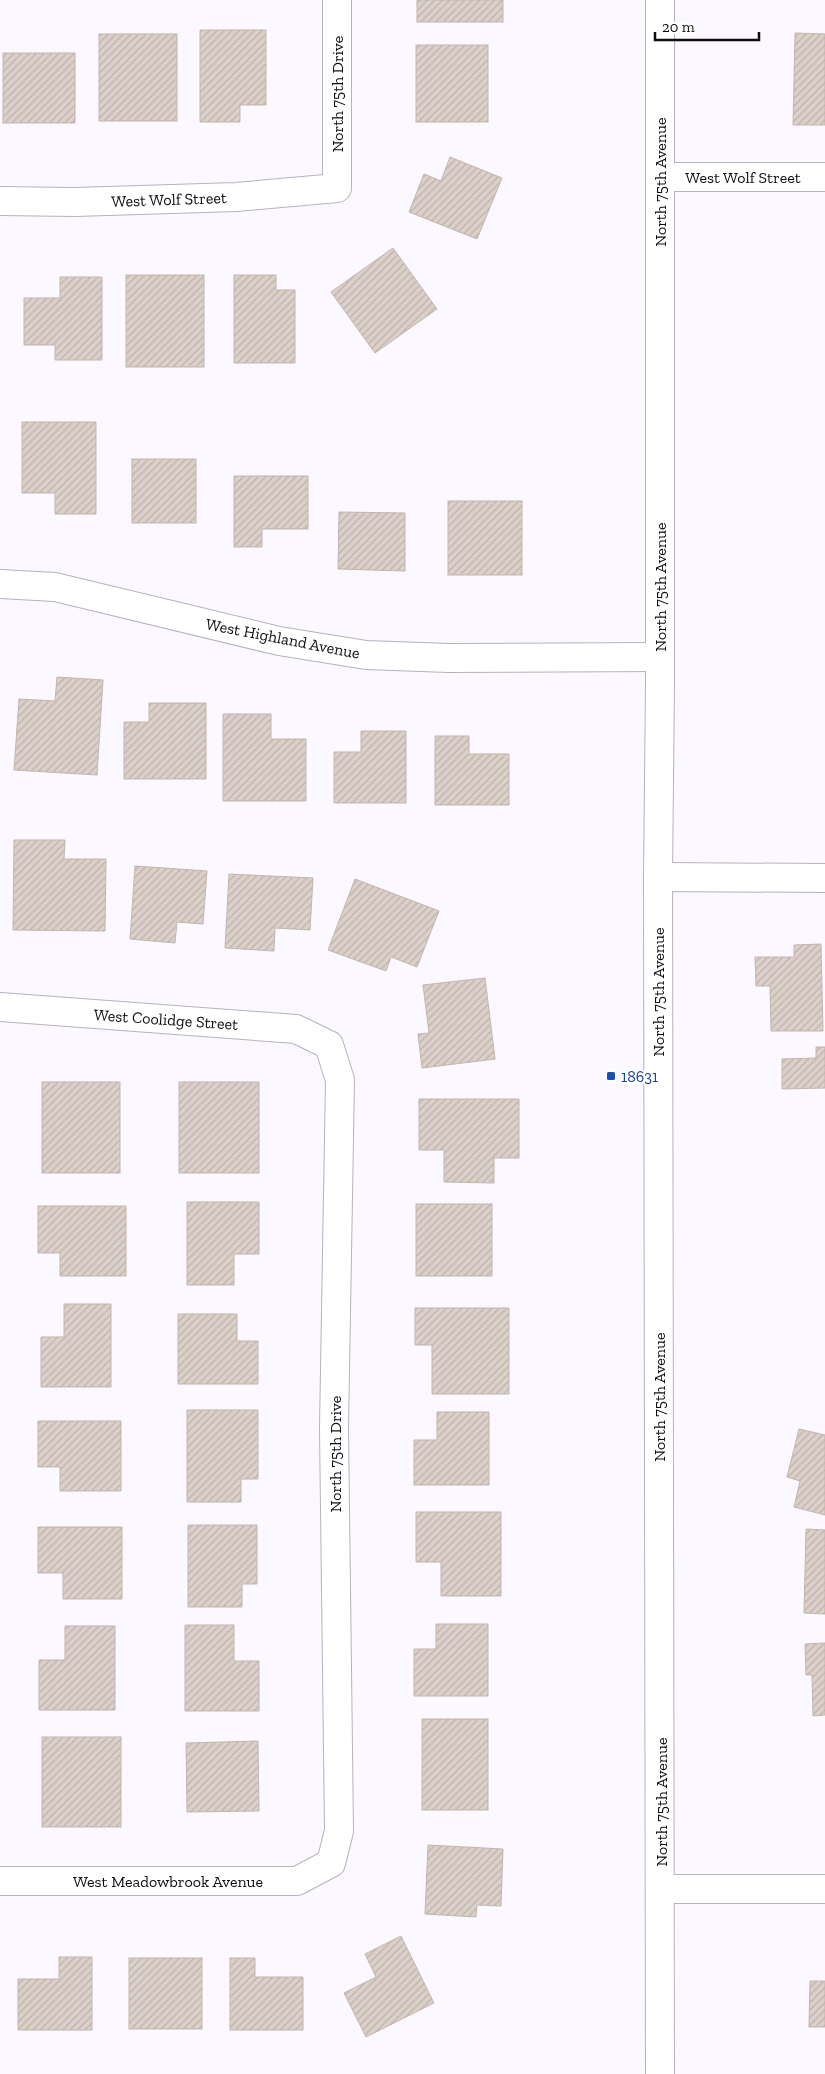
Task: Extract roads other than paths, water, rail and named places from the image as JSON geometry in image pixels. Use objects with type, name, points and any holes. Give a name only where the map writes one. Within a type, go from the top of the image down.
[{"type":"street","name":"North 75th Drive","points":[[337,0],[337,188]]},
{"type":"street","name":"North 75th Avenue","points":[[660,0],[658,877],[660,2074]]},
{"type":"street","name":"West Wolf Street","points":[[660,177],[825,177]]},
{"type":"street","name":"West Wolf Street","points":[[0,201],[75,202],[236,197],[337,188]]},
{"type":"street","name":"West Highland Avenue","points":[[0,584],[55,587],[279,641],[366,655],[458,658],[660,657]]},
{"type":"street","points":[[658,877],[825,878]]},
{"type":"street","name":"West Coolidge Street","points":[[0,1007],[296,1029],[329,1045]]},
{"type":"street","name":"North 75th Drive","points":[[329,1045],[340,1080],[334,1428],[338,1830],[331,1863]]},
{"type":"street","name":"West Meadowbrook Avenue","points":[[0,1881],[297,1881],[331,1863]]},
{"type":"street","points":[[661,1889],[825,1889]]},
{"type":"place","name":"18631","points":[[611,1076]]}]
